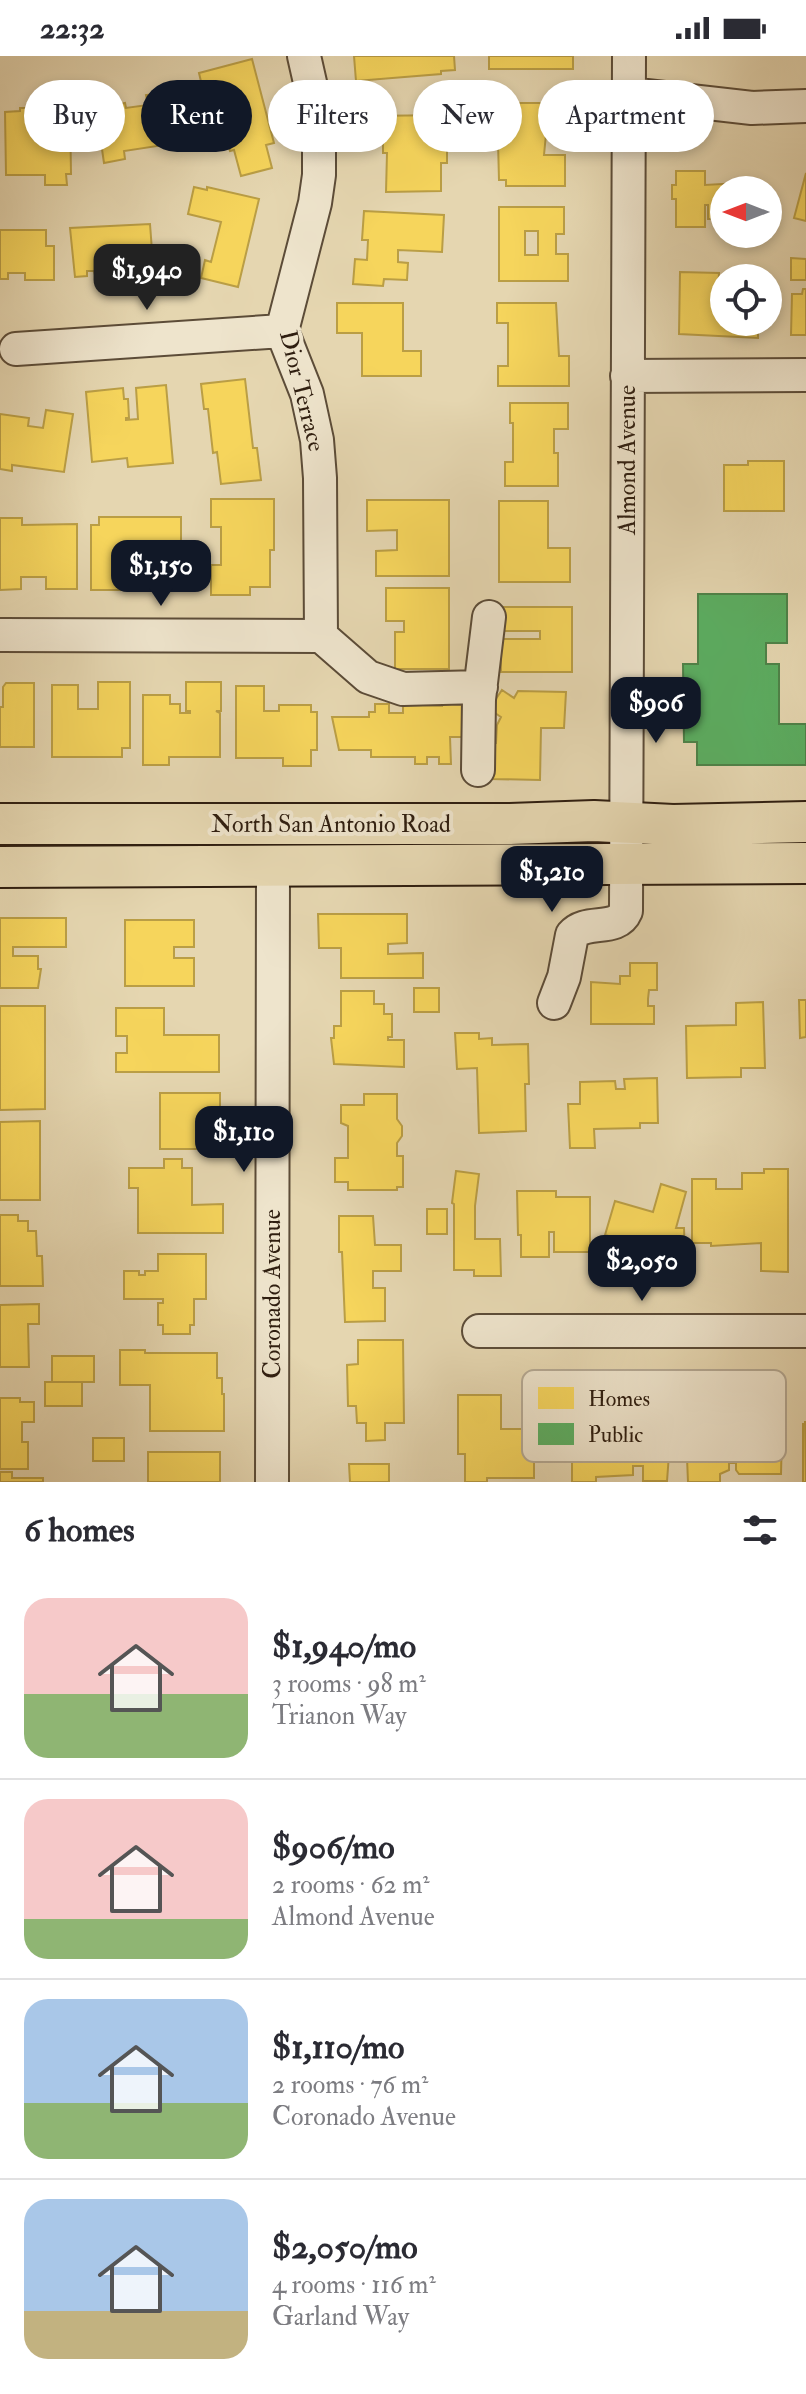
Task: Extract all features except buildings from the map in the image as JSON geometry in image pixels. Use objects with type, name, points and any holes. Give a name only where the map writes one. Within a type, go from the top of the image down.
[{"type":"main road","name":"North San Antonio Road","points":[[0,824],[806,822]]},
{"type":"main road","name":"North San Antonio Road","points":[[0,867],[806,863]]},
{"type":"street","name":"Dior Terrace","points":[[304,56],[319,122],[319,175],[315,203],[282,331],[307,394],[317,440],[321,636]]},
{"type":"street","name":"Almond Avenue","points":[[629,56],[629,80]]},
{"type":"street","points":[[714,104],[752,108],[806,106]]},
{"type":"street","name":"Almond Avenue","points":[[554,1003],[564,977],[572,935],[583,926],[623,918],[626,911],[629,152]]},
{"type":"street","points":[[16,349],[282,331]]},
{"type":"street","points":[[627,376],[806,375]]},
{"type":"street","points":[[478,770],[481,687],[489,617]]},
{"type":"street","points":[[0,635],[321,636],[368,677],[403,689],[481,687]]},
{"type":"street","name":"Coronado Avenue","points":[[272,1482],[273,866]]},
{"type":"street","points":[[479,1331],[806,1331]]}]
